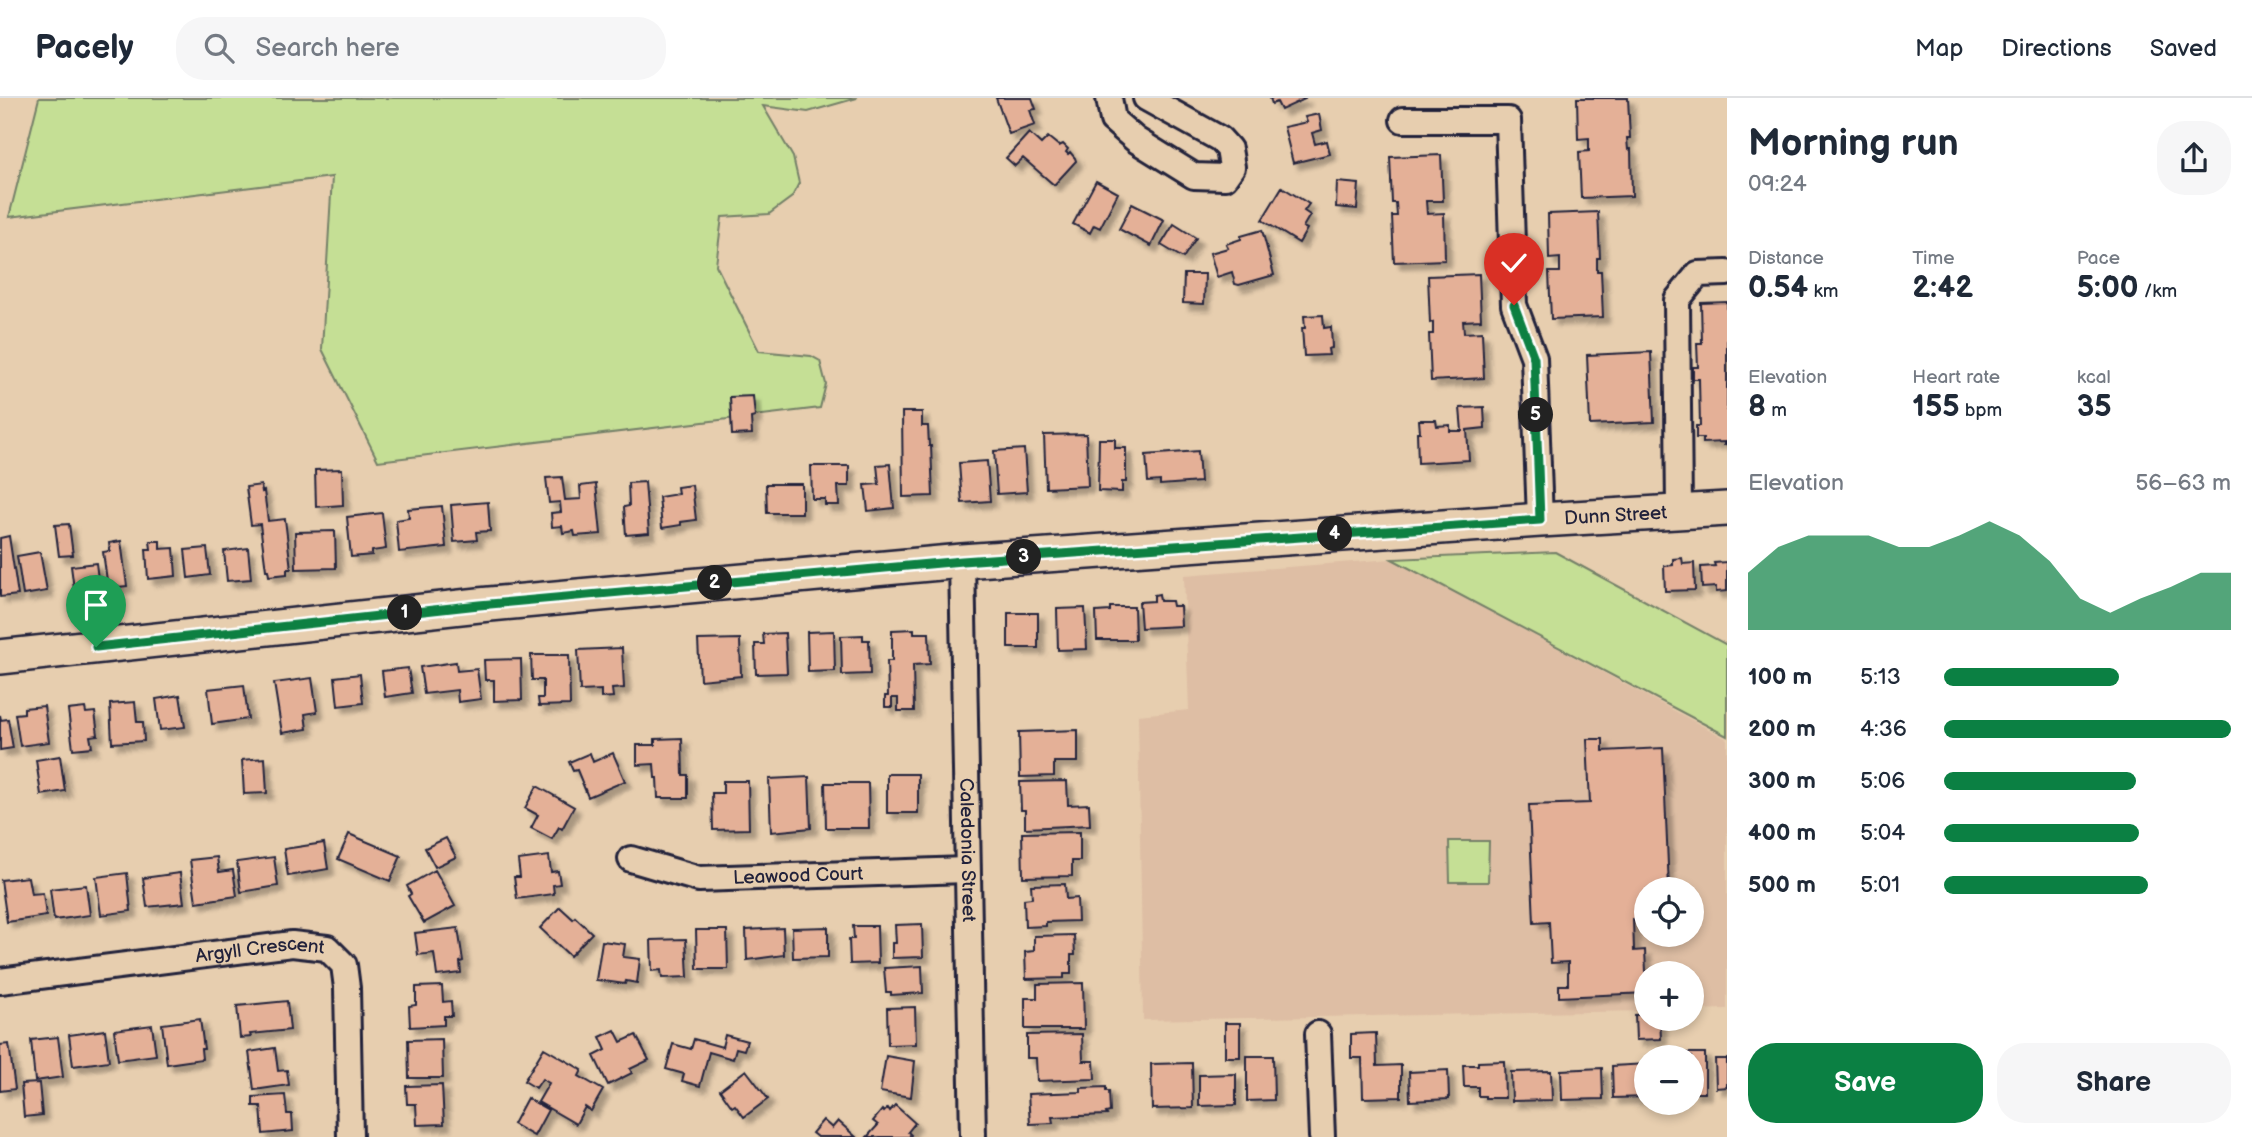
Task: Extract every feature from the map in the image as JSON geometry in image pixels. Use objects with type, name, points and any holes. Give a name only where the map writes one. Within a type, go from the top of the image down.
[{"type":"street","points":[[1110,98],[1113,120],[1136,140],[1194,176],[1225,177],[1232,167],[1229,149],[1220,139],[1146,98]]},
{"type":"street","points":[[1403,120],[1508,120],[1514,305],[1534,358],[1540,520]]},
{"type":"street","points":[[1679,511],[1677,300],[1698,274],[1727,273]]},
{"type":"street","name":"Dunn Street","points":[[0,657],[479,605],[962,561],[1727,509]]},
{"type":"street","name":"Caledonia Street","points":[[962,561],[973,1137]]},
{"type":"street","name":"Leawood Court","points":[[631,859],[699,879],[966,870]]},
{"type":"street","name":"Argyll Crescent","points":[[0,981],[292,944],[327,948],[344,965],[347,988],[350,1137]]},
{"type":"street","points":[[1318,1034],[1322,1137]]},
{"type":"shaded area","points":[[1392,559],[1727,739],[1727,1009],[1704,1010],[1704,961],[1634,961],[1634,1011],[1143,1020],[1138,715],[1189,710],[1184,575]]},
{"type":"green space","points":[[39,98],[857,98],[808,112],[763,106],[793,157],[799,183],[792,197],[769,214],[722,217],[716,265],[759,351],[811,356],[820,361],[826,384],[820,408],[378,461],[322,349],[332,177],[9,217]]},
{"type":"green space","points":[[1555,552],[1727,645],[1727,736],[1392,559]]},
{"type":"green space","points":[[1449,841],[1489,841],[1488,882],[1450,882]]},
{"type":"building","points":[[996,98],[1032,98],[1036,109],[1030,110],[1035,125],[1009,134]]},
{"type":"building","points":[[1270,98],[1305,99],[1281,110],[1277,102],[1272,104]]},
{"type":"building","points":[[1577,98],[1628,98],[1630,138],[1627,138],[1628,150],[1631,149],[1632,196],[1581,198],[1579,152],[1589,151],[1589,138],[1578,139]]},
{"type":"building","points":[[1319,114],[1322,130],[1312,133],[1315,144],[1327,141],[1330,154],[1293,163],[1284,127],[1307,122],[1305,117]]},
{"type":"building","points":[[1029,133],[1041,144],[1048,137],[1059,146],[1063,144],[1068,149],[1066,152],[1070,152],[1075,158],[1076,161],[1054,185],[1023,158],[1015,166],[1006,158]]},
{"type":"building","points":[[1441,155],[1443,201],[1426,201],[1427,214],[1444,213],[1445,260],[1394,262],[1392,216],[1397,216],[1396,203],[1392,203],[1390,157]]},
{"type":"building","points":[[1096,181],[1118,193],[1100,228],[1094,225],[1090,233],[1073,224]]},
{"type":"building","points":[[1337,182],[1359,184],[1357,209],[1336,207]]},
{"type":"building","points":[[1282,187],[1309,204],[1304,211],[1310,215],[1303,227],[1307,229],[1299,243],[1262,220]]},
{"type":"building","points":[[1132,204],[1164,220],[1151,246],[1119,229]]},
{"type":"building","points":[[1598,212],[1600,258],[1597,258],[1597,271],[1601,271],[1603,317],[1551,319],[1549,272],[1560,272],[1560,258],[1549,259],[1548,214]]},
{"type":"building","points":[[1174,224],[1196,238],[1183,258],[1161,245]]},
{"type":"building","points":[[1262,230],[1274,275],[1239,285],[1235,284],[1232,272],[1217,277],[1210,253],[1228,248],[1226,244],[1241,239],[1241,236]]},
{"type":"building","points":[[1184,274],[1205,274],[1204,304],[1183,303]]},
{"type":"building","points":[[1479,274],[1481,320],[1463,321],[1464,333],[1482,332],[1484,378],[1431,381],[1429,334],[1433,334],[1433,322],[1430,323],[1428,276]]},
{"type":"building","points":[[1727,302],[1727,445],[1724,445],[1724,442],[1703,443],[1703,438],[1696,438],[1696,426],[1700,426],[1699,379],[1693,379],[1693,367],[1698,367],[1697,343],[1702,343],[1701,303]]},
{"type":"building","points":[[1323,315],[1324,328],[1331,327],[1332,348],[1328,349],[1329,355],[1304,356],[1304,316]]},
{"type":"building","points":[[1651,352],[1654,422],[1590,425],[1587,355]]},
{"type":"building","points":[[753,396],[755,417],[751,418],[752,434],[732,435],[730,397]]},
{"type":"building","points":[[1484,407],[1485,428],[1467,430],[1469,460],[1418,463],[1419,420],[1436,420],[1437,426],[1450,425],[1450,431],[1462,431],[1460,408]]},
{"type":"building","points":[[902,412],[922,412],[922,426],[928,426],[933,496],[903,497]]},
{"type":"building","points":[[1086,434],[1088,486],[1046,488],[1044,435]]},
{"type":"building","points":[[1099,439],[1115,439],[1115,448],[1126,448],[1126,482],[1122,482],[1122,492],[1098,491]]},
{"type":"building","points":[[1024,449],[1027,492],[997,494],[994,451]]},
{"type":"building","points":[[1198,451],[1200,482],[1160,485],[1160,481],[1148,482],[1146,455]]},
{"type":"building","points":[[987,461],[990,501],[962,503],[959,463]]},
{"type":"building","points":[[890,464],[894,508],[868,511],[865,485],[879,484],[877,465]]},
{"type":"building","points":[[811,466],[849,466],[849,486],[838,486],[839,505],[825,505],[825,499],[812,499]]},
{"type":"building","points":[[342,469],[343,505],[316,507],[315,470]]},
{"type":"building","points":[[562,477],[565,500],[581,499],[580,486],[596,484],[601,534],[575,536],[574,531],[563,533],[562,526],[552,527],[551,513],[561,512],[560,502],[549,503],[546,478]]},
{"type":"building","points":[[645,482],[649,533],[626,535],[624,507],[629,506],[628,483]]},
{"type":"building","points":[[766,484],[802,484],[802,513],[767,513]]},
{"type":"building","points":[[261,485],[268,521],[285,519],[291,569],[287,569],[287,574],[269,576],[260,524],[251,525],[246,487]]},
{"type":"building","points":[[692,485],[696,520],[662,528],[659,497],[678,494],[677,487]]},
{"type":"building","points":[[488,502],[490,531],[476,532],[477,540],[454,542],[451,505]]},
{"type":"building","points":[[442,506],[446,547],[399,552],[396,520],[409,518],[408,509]]},
{"type":"building","points":[[382,513],[386,549],[372,551],[372,555],[351,557],[347,517]]},
{"type":"building","points":[[69,524],[73,555],[59,556],[55,525]]},
{"type":"building","points":[[335,531],[336,568],[296,569],[295,532]]},
{"type":"building","points":[[9,536],[18,595],[0,597],[0,538]]},
{"type":"building","points":[[121,541],[127,586],[108,588],[103,552],[110,551],[109,543]]},
{"type":"building","points":[[150,541],[160,541],[160,549],[174,548],[176,576],[148,579],[146,549],[151,549]]},
{"type":"building","points":[[207,548],[210,575],[188,578],[185,550]]},
{"type":"building","points":[[248,548],[251,579],[227,581],[224,551]]},
{"type":"building","points":[[40,552],[47,591],[23,595],[17,556]]},
{"type":"building","points":[[1682,558],[1683,564],[1694,563],[1695,590],[1665,591],[1664,566],[1673,565],[1673,559]]},
{"type":"building","points":[[1727,562],[1727,591],[1716,592],[1716,587],[1702,588],[1701,567]]},
{"type":"building","points":[[96,563],[99,587],[74,589],[71,566]]},
{"type":"building","points":[[1159,594],[1160,601],[1172,601],[1173,606],[1180,606],[1181,626],[1141,628],[1139,602],[1154,601],[1154,595]]},
{"type":"building","points":[[1110,607],[1134,607],[1135,640],[1097,640],[1096,612],[1110,611]]},
{"type":"building","points":[[1085,608],[1087,649],[1058,650],[1057,609]]},
{"type":"building","points":[[1008,613],[1038,613],[1038,648],[1008,648]]},
{"type":"building","points":[[914,629],[914,633],[929,633],[930,664],[913,665],[914,711],[898,711],[898,698],[892,698],[892,707],[885,707],[885,696],[888,696],[887,661],[892,661],[892,630]]},
{"type":"building","points":[[834,631],[835,671],[808,672],[807,632]]},
{"type":"building","points":[[785,633],[787,673],[756,674],[755,644],[764,644],[763,634]]},
{"type":"building","points":[[863,635],[863,640],[869,640],[870,674],[842,675],[841,636]]},
{"type":"building","points":[[740,639],[741,676],[700,680],[698,640]]},
{"type":"building","points":[[622,648],[624,688],[612,689],[613,697],[601,698],[601,690],[580,691],[578,650]]},
{"type":"building","points":[[531,655],[569,655],[570,705],[539,706],[538,698],[543,698],[543,680],[532,680]]},
{"type":"building","points":[[521,659],[522,700],[494,701],[494,680],[485,680],[484,660]]},
{"type":"building","points":[[456,662],[457,671],[477,669],[481,699],[458,702],[457,690],[424,694],[420,667]]},
{"type":"building","points":[[408,668],[412,693],[385,697],[382,671]]},
{"type":"building","points":[[360,674],[363,703],[338,706],[335,677]]},
{"type":"building","points":[[312,678],[317,712],[305,714],[307,729],[282,733],[274,683]]},
{"type":"building","points":[[244,685],[248,719],[212,724],[208,689]]},
{"type":"building","points":[[180,695],[185,727],[160,730],[156,699]]},
{"type":"building","points":[[135,702],[137,722],[143,722],[144,741],[112,743],[110,704]]},
{"type":"building","points":[[44,706],[49,742],[20,746],[15,714],[24,713],[24,708]]},
{"type":"building","points":[[85,708],[86,713],[95,712],[98,735],[90,736],[92,747],[73,749],[68,710]]},
{"type":"building","points":[[0,715],[1,720],[8,719],[13,748],[0,750]]},
{"type":"building","points":[[1078,730],[1078,762],[1054,762],[1054,776],[1020,777],[1019,732]]},
{"type":"building","points":[[682,738],[683,775],[688,775],[688,798],[658,798],[654,764],[637,765],[637,745],[655,745],[655,739]]},
{"type":"building","points":[[1587,739],[1603,739],[1603,751],[1663,748],[1668,877],[1634,877],[1634,951],[1645,950],[1646,961],[1634,961],[1634,994],[1559,997],[1559,985],[1568,985],[1568,962],[1551,963],[1549,922],[1534,923],[1529,805],[1590,803]]},
{"type":"building","points":[[590,753],[593,762],[613,753],[625,781],[588,797],[577,770],[573,771],[569,762]]},
{"type":"building","points":[[60,756],[65,791],[41,795],[36,760]]},
{"type":"building","points":[[265,758],[267,793],[244,794],[242,760]]},
{"type":"building","points":[[887,774],[918,774],[918,813],[887,813]]},
{"type":"building","points":[[809,777],[811,828],[771,832],[769,779]]},
{"type":"building","points":[[723,781],[748,781],[749,829],[713,830],[712,793],[723,793]]},
{"type":"building","points":[[1067,781],[1068,805],[1089,804],[1090,825],[1025,828],[1020,782]]},
{"type":"building","points":[[825,783],[868,783],[869,828],[826,828]]},
{"type":"building","points":[[537,786],[574,807],[562,829],[559,827],[552,839],[531,828],[538,815],[525,808]]},
{"type":"building","points":[[1080,832],[1080,861],[1072,861],[1072,876],[1023,877],[1022,833]]},
{"type":"building","points":[[349,834],[401,856],[390,881],[338,859]]},
{"type":"building","points":[[446,838],[456,857],[435,867],[425,848]]},
{"type":"building","points":[[324,843],[328,869],[288,876],[284,849]]},
{"type":"building","points":[[549,856],[551,872],[558,871],[560,884],[553,885],[554,894],[517,899],[514,877],[520,877],[518,860]]},
{"type":"building","points":[[217,857],[219,872],[233,870],[237,896],[196,902],[190,860]]},
{"type":"building","points":[[274,857],[278,886],[241,892],[237,862]]},
{"type":"building","points":[[435,870],[455,906],[424,923],[408,896],[411,894],[407,886]]},
{"type":"building","points":[[127,873],[131,911],[101,915],[96,877]]},
{"type":"building","points":[[180,873],[184,903],[147,907],[143,878]]},
{"type":"building","points":[[28,877],[31,894],[43,893],[46,916],[7,922],[1,880]]},
{"type":"building","points":[[1065,884],[1066,899],[1077,898],[1078,921],[1046,922],[1046,926],[1025,927],[1024,899],[1032,898],[1031,885]]},
{"type":"building","points":[[86,885],[90,915],[54,920],[50,889]]},
{"type":"building","points":[[560,907],[592,933],[570,956],[540,928]]},
{"type":"building","points":[[922,924],[923,957],[892,958],[892,943],[896,943],[895,925]]},
{"type":"building","points":[[853,926],[877,926],[878,963],[850,964],[849,939],[854,939]]},
{"type":"building","points":[[828,927],[828,957],[793,958],[792,928]]},
{"type":"building","points":[[458,928],[463,961],[460,962],[461,973],[437,976],[434,953],[418,955],[415,933]]},
{"type":"building","points":[[783,928],[784,955],[747,960],[746,930]]},
{"type":"building","points":[[696,930],[727,930],[728,969],[697,969]]},
{"type":"building","points":[[1074,935],[1075,955],[1071,955],[1071,974],[1064,974],[1064,978],[1026,979],[1025,952],[1034,951],[1034,936]]},
{"type":"building","points":[[686,939],[688,977],[662,978],[661,970],[652,971],[651,940]]},
{"type":"building","points":[[602,941],[625,944],[623,957],[640,959],[637,983],[596,980]]},
{"type":"building","points":[[922,966],[923,993],[891,995],[891,992],[886,992],[884,968]]},
{"type":"building","points":[[1083,983],[1084,1029],[1025,1029],[1025,998],[1037,998],[1037,984]]},
{"type":"building","points":[[442,986],[443,1002],[451,1001],[452,1016],[444,1016],[444,1025],[410,1027],[409,1006],[416,1005],[416,987]]},
{"type":"building","points":[[287,1001],[290,1030],[250,1034],[251,1037],[240,1038],[237,1006]]},
{"type":"building","points":[[915,1007],[916,1044],[888,1045],[887,1008]]},
{"type":"building","points":[[200,1019],[204,1049],[201,1049],[202,1059],[167,1064],[162,1024]]},
{"type":"building","points":[[1225,1023],[1240,1023],[1240,1057],[1225,1057]]},
{"type":"building","points":[[152,1025],[156,1055],[118,1060],[114,1030]]},
{"type":"building","points":[[105,1030],[109,1061],[73,1066],[69,1035]]},
{"type":"building","points":[[615,1030],[621,1042],[636,1035],[649,1060],[630,1069],[632,1073],[608,1085],[594,1056],[606,1050],[600,1037]]},
{"type":"building","points":[[1636,1031],[1661,1031],[1661,1039],[1636,1040]]},
{"type":"building","points":[[1376,1033],[1377,1066],[1401,1065],[1401,1097],[1363,1098],[1362,1058],[1351,1058],[1351,1034]]},
{"type":"building","points":[[1082,1034],[1083,1061],[1094,1061],[1095,1079],[1037,1081],[1036,1058],[1027,1058],[1027,1035]]},
{"type":"building","points":[[725,1035],[747,1041],[744,1050],[736,1048],[733,1059],[709,1052],[700,1086],[682,1081],[684,1074],[666,1069],[673,1044],[691,1049],[694,1039],[722,1047]]},
{"type":"building","points":[[58,1037],[63,1077],[35,1081],[31,1040]]},
{"type":"building","points":[[442,1039],[443,1078],[409,1078],[408,1040]]},
{"type":"building","points":[[9,1044],[15,1089],[0,1091],[0,1045]]},
{"type":"building","points":[[275,1048],[278,1071],[287,1070],[289,1085],[254,1090],[249,1052]]},
{"type":"building","points":[[544,1048],[582,1070],[579,1076],[603,1090],[591,1111],[585,1107],[576,1124],[538,1102],[549,1083],[542,1079],[536,1088],[524,1081]]},
{"type":"building","points":[[1704,1053],[1705,1053],[1704,1093]]},
{"type":"building","points":[[886,1056],[915,1061],[911,1097],[880,1092]]},
{"type":"building","points":[[1247,1056],[1273,1056],[1274,1100],[1247,1101]]},
{"type":"building","points":[[1715,1059],[1727,1059],[1727,1087],[1716,1088]]},
{"type":"building","points":[[1504,1061],[1505,1098],[1485,1098],[1478,1096],[1478,1087],[1464,1087],[1463,1065]]},
{"type":"building","points":[[1192,1063],[1193,1108],[1152,1109],[1151,1064]]},
{"type":"building","points":[[1634,1065],[1634,1097],[1613,1098],[1612,1066]]},
{"type":"building","points":[[1602,1068],[1603,1099],[1562,1100],[1561,1070]]},
{"type":"building","points":[[746,1070],[768,1099],[744,1117],[735,1105],[732,1107],[720,1090]]},
{"type":"building","points":[[1448,1070],[1449,1099],[1410,1101],[1409,1072]]},
{"type":"building","points":[[1551,1071],[1552,1100],[1512,1101],[1511,1072]]},
{"type":"building","points":[[1236,1074],[1236,1105],[1199,1106],[1199,1075]]},
{"type":"building","points":[[39,1083],[42,1115],[24,1117],[21,1084]]},
{"type":"building","points":[[442,1085],[444,1124],[417,1125],[416,1104],[407,1104],[406,1086]]},
{"type":"building","points":[[1106,1087],[1106,1091],[1109,1091],[1110,1112],[1106,1113],[1107,1115],[1052,1117],[1053,1123],[1030,1124],[1028,1094],[1081,1092],[1081,1088]]},
{"type":"building","points":[[285,1095],[287,1114],[292,1114],[293,1131],[263,1134],[261,1106],[253,1106],[253,1097]]},
{"type":"building","points":[[527,1098],[548,1110],[534,1136],[513,1124]]},
{"type":"building","points":[[895,1105],[915,1123],[908,1132],[911,1135],[867,1137],[878,1125],[873,1121],[882,1110],[884,1112],[888,1108],[890,1111]]},
{"type":"building","points":[[823,1120],[832,1128],[838,1121],[856,1137],[817,1137],[812,1133]]},
{"type":"route","points":[[96,647],[479,605],[962,561],[1540,520],[1534,358],[1514,305]]}]
